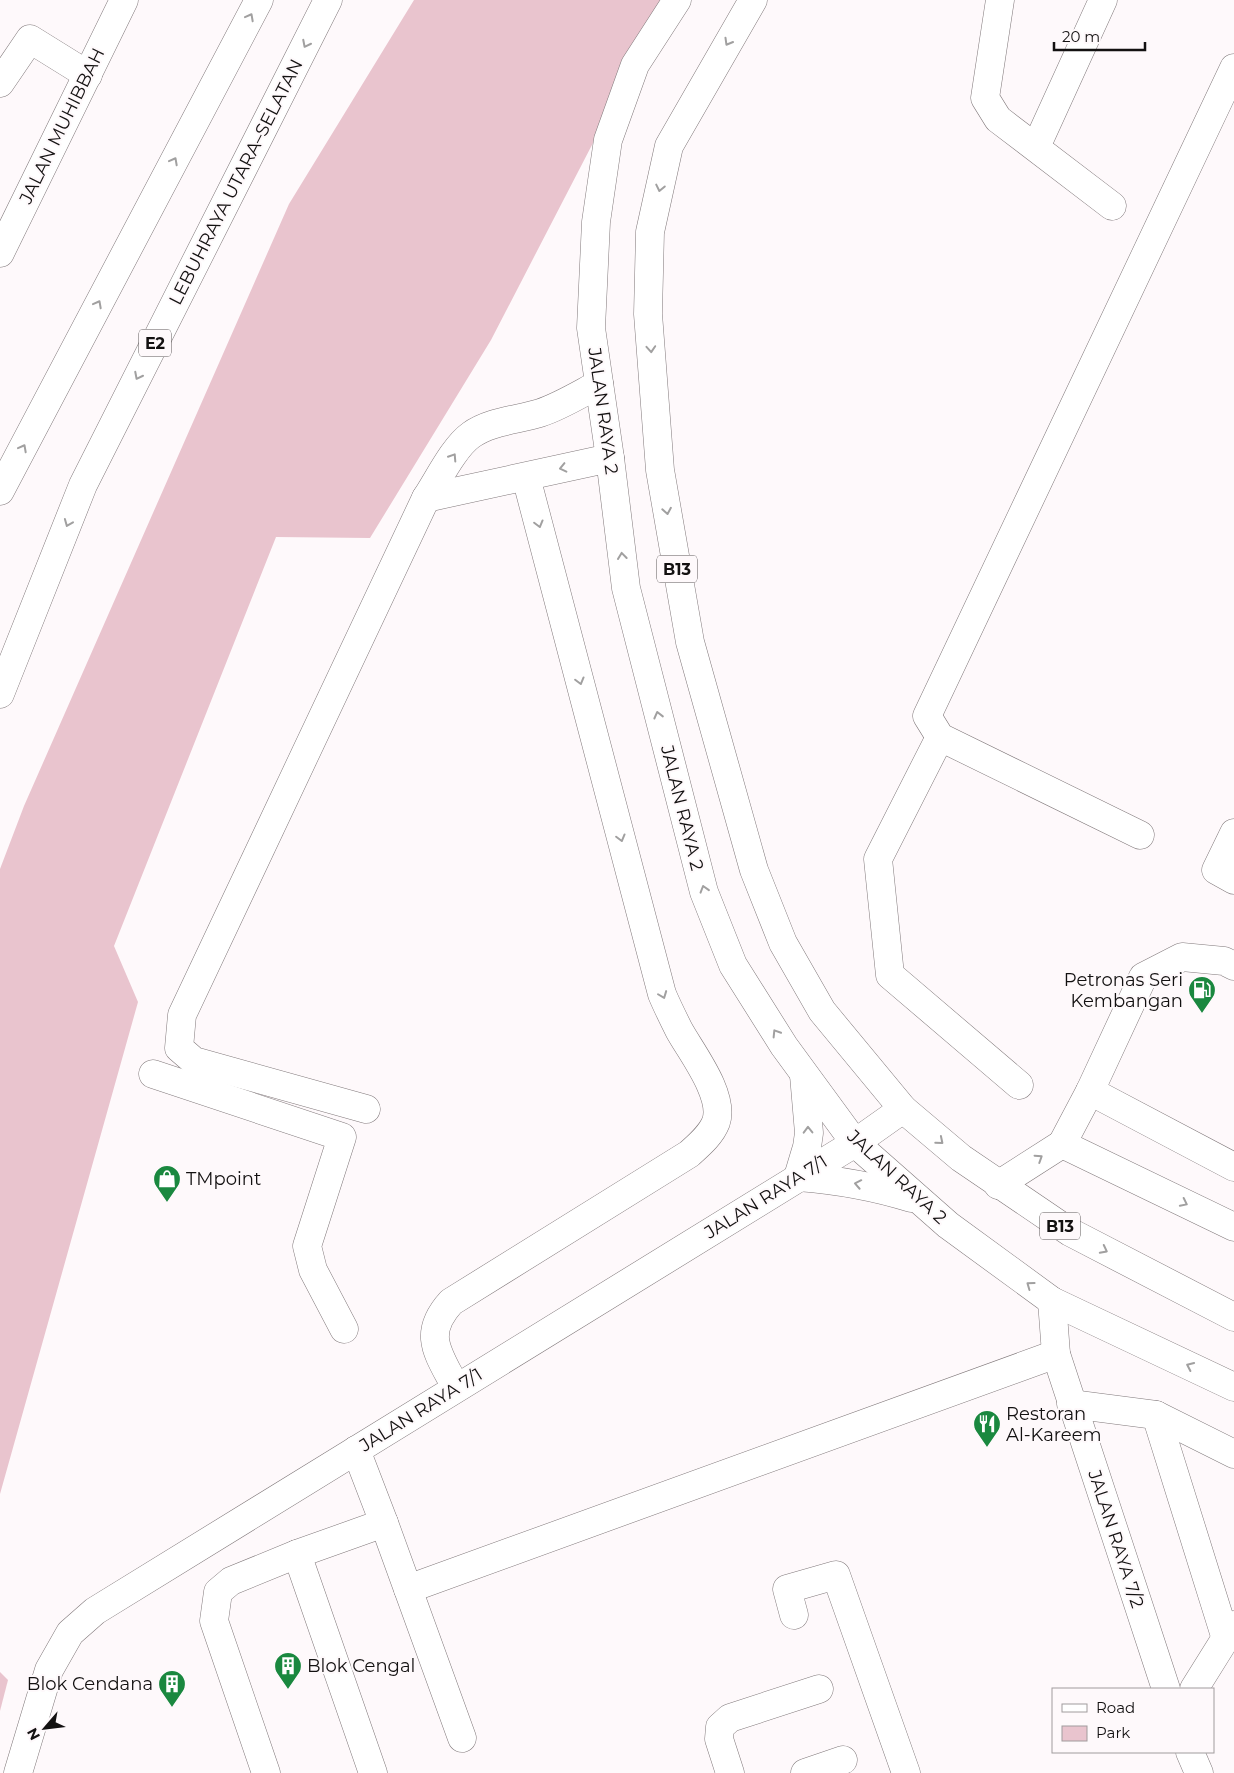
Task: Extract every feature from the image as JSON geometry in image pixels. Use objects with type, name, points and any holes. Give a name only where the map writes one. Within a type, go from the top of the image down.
[{"type":"main road","name":"JALAN MUHIBBAH","points":[[0,253],[124,0]]},
{"type":"main road","points":[[0,491],[258,0]]},
{"type":"main road","name":"LEBUHRAYA UTARA–SELATAN","points":[[0,694],[83,485],[328,0]]},
{"type":"main road","name":"JALAN RAYA 2","points":[[677,0],[634,65],[608,140],[596,222],[591,328],[626,588],[704,892],[733,965],[784,1046],[855,1143],[948,1225],[1052,1301],[1234,1387]]},
{"type":"main road","name":"B13","points":[[753,0],[669,146],[650,232],[648,314],[660,470],[690,642],[754,870],[782,943],[822,1011],[903,1109],[961,1158],[998,1185],[1070,1232],[1234,1317]]},
{"type":"main road","points":[[1000,0],[985,98],[998,119],[1112,206]]},
{"type":"main road","points":[[1036,147],[1103,0]]},
{"type":"main road","points":[[0,83],[30,39],[88,75]]},
{"type":"main road","points":[[1140,835],[940,737],[927,716],[1234,68]]},
{"type":"main road","points":[[366,1109],[194,1061],[179,1048],[182,1015],[426,498],[458,449],[470,435],[491,425],[542,412],[566,402],[599,384]]},
{"type":"main road","points":[[426,498],[610,458]]},
{"type":"main road","points":[[456,1388],[438,1351],[433,1332],[438,1316],[451,1302],[689,1154],[705,1139],[716,1121],[717,1102],[703,1069],[679,1030],[662,994],[526,476]]},
{"type":"main road","points":[[940,737],[878,859],[890,975],[1019,1085]]},
{"type":"main road","points":[[1234,833],[1216,870],[1234,880]]},
{"type":"main road","points":[[998,1185],[1062,1144],[1090,1091],[1143,977],[1182,957],[1224,962],[1234,966]]},
{"type":"main road","points":[[804,1073],[809,1133],[798,1177],[839,1180],[880,1188],[922,1202]]},
{"type":"main road","points":[[153,1074],[342,1137],[307,1246],[313,1270],[344,1329]]},
{"type":"main road","points":[[1090,1091],[1234,1167]]},
{"type":"main road","name":"JALAN RAYA 7/1","points":[[18,1773],[49,1670],[70,1633],[95,1611],[855,1143],[903,1109]]},
{"type":"main road","points":[[1062,1144],[1231,1218]]},
{"type":"main road","name":"JALAN RAYA 7/2","points":[[1052,1301],[1056,1354],[1166,1688]]},
{"type":"main road","points":[[408,1589],[1056,1354]]},
{"type":"main road","points":[[1071,1404],[1156,1415],[1234,1454]]},
{"type":"main road","points":[[1156,1415],[1230,1632],[1195,1688]]},
{"type":"main road","points":[[356,1450],[462,1738]]},
{"type":"main road","points":[[266,1773],[214,1621],[218,1592],[231,1581],[297,1554],[384,1523]]},
{"type":"main road","points":[[297,1554],[373,1773]]},
{"type":"main road","points":[[794,1615],[787,1590],[836,1575],[906,1773]]},
{"type":"main road","points":[[730,1773],[719,1739],[720,1727],[730,1718],[819,1689]]},
{"type":"main road","points":[[1190,1753],[1199,1773]]},
{"type":"main road","points":[[805,1773],[843,1760]]},
{"type":"green space","points":[[414,0],[667,0],[491,340],[370,538],[276,537],[114,946],[138,1002],[0,1494],[0,869],[24,806],[289,204]]},
{"type":"green space","points":[[0,1672],[8,1680],[0,1711]]},
{"type":"place","name":"Petronas Seri Kembangan","points":[[1202,1014]]},
{"type":"place","name":"TMpoint","points":[[167,1203]]},
{"type":"place","name":"Restoran Al-Kareem","points":[[987,1448]]},
{"type":"place","name":"Blok Cengal","points":[[288,1690]]},
{"type":"place","name":"Blok Cendana","points":[[172,1708]]}]
